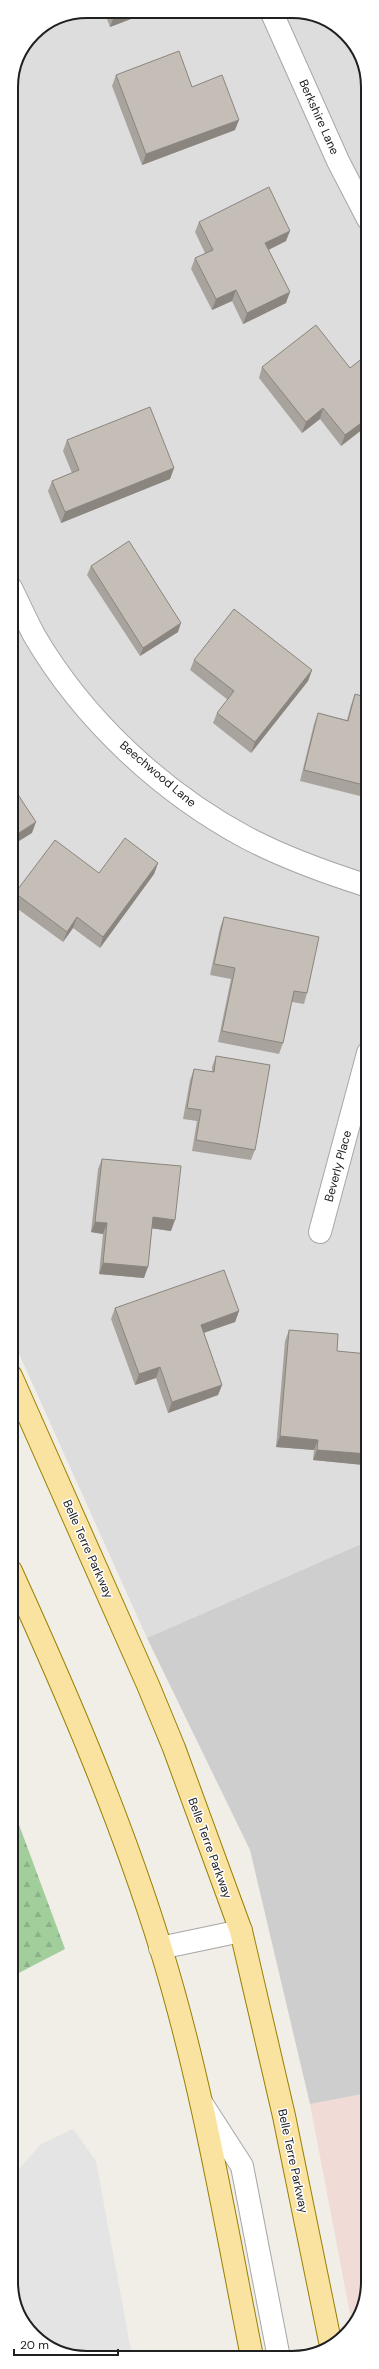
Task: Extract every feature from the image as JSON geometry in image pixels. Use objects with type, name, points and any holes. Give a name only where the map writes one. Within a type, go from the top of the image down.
[{"type":"main road","name":"Belle Terre Parkway","points":[[18,1394],[148,1685],[174,1748],[241,1931],[284,2116],[330,2340]]},
{"type":"main road","points":[[18,1586],[53,1663],[97,1769],[160,1948],[183,2026],[251,2351]]},
{"type":"street","name":"Berkshire Lane","points":[[274,18],[338,161],[361,206]]},
{"type":"street","name":"Beechwood Lane","points":[[18,602],[34,635],[70,688],[103,726],[174,791],[212,818],[248,838],[332,874],[361,884]]},
{"type":"street","name":"Beverly Place","points":[[320,1232],[361,1079]]},
{"type":"street","points":[[160,1948],[241,1931]]},
{"type":"street","points":[[200,2102],[242,2166],[278,2351]]},
{"type":"shaded area","points":[[292,18],[310,20],[323,25],[338,35],[354,56],[360,73],[361,82],[361,1544],[147,1638],[18,1352],[19,73],[23,60],[38,38],[60,23],[73,19]]},
{"type":"shaded area","points":[[361,1544],[361,2094],[310,2104],[250,1850],[147,1638]]},
{"type":"shaded area","points":[[361,2094],[361,2282],[360,2296],[351,2318],[310,2104]]},
{"type":"shaded area","points":[[73,2129],[96,2161],[131,2351],[73,2350],[52,2342],[35,2328],[23,2309],[18,2287],[18,2170],[41,2144]]},
{"type":"green space","points":[[18,1822],[65,1949],[18,1973]]},
{"type":"building","points":[[179,51],[192,87],[222,75],[239,120],[146,154],[116,75]]},
{"type":"building","points":[[269,187],[290,231],[265,243],[290,292],[247,313],[236,290],[216,299],[195,258],[213,250],[199,222]]},
{"type":"building","points":[[316,325],[350,368],[361,359],[361,423],[345,435],[323,408],[306,422],[262,367]]},
{"type":"building","points":[[150,407],[174,468],[65,512],[52,481],[79,470],[67,440]]},
{"type":"building","points":[[129,541],[181,623],[143,648],[91,566]]},
{"type":"building","points":[[234,609],[312,670],[255,742],[217,713],[234,691],[194,660]]},
{"type":"building","points":[[355,694],[361,696],[361,784],[304,770],[318,713],[348,721]]},
{"type":"building","points":[[18,795],[36,822],[18,834]]},
{"type":"building","points":[[125,838],[158,863],[103,937],[77,917],[67,932],[18,895],[18,889],[55,840],[99,873]]},
{"type":"building","points":[[224,917],[319,937],[307,993],[294,991],[283,1043],[222,1031],[235,968],[214,964]]},
{"type":"building","points":[[216,1056],[270,1065],[255,1150],[196,1140],[201,1110],[187,1108],[194,1069],[214,1072]]},
{"type":"building","points":[[102,1159],[181,1166],[175,1220],[153,1217],[148,1267],[103,1263],[107,1223],[95,1222]]},
{"type":"building","points":[[224,1270],[239,1311],[201,1325],[222,1385],[172,1402],[160,1367],[139,1374],[115,1308]]},
{"type":"building","points":[[289,1330],[338,1334],[337,1351],[361,1353],[361,1453],[317,1450],[318,1440],[280,1436]]}]
